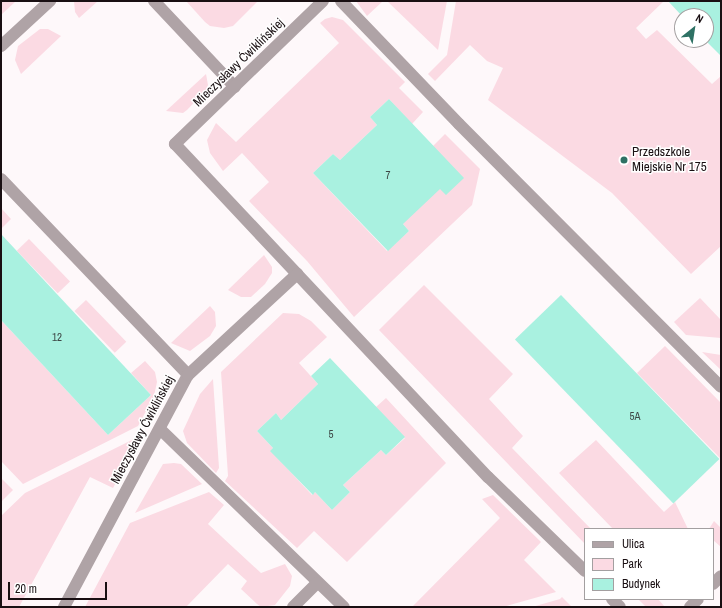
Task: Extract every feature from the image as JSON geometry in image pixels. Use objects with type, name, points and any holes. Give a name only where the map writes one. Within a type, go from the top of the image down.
[{"type":"street","points":[[1,46],[50,1]]},
{"type":"street","points":[[154,1],[235,87]]},
{"type":"street","name":"Mieczysławy Ćwiklińskiej","points":[[64,607],[188,375],[297,274],[174,144],[323,1]]},
{"type":"street","points":[[341,1],[464,130],[721,387]]},
{"type":"street","points":[[1,179],[188,375]]},
{"type":"street","points":[[297,274],[488,477],[584,570]]},
{"type":"street","points":[[160,429],[317,583],[344,607]]},
{"type":"street","points":[[293,607],[317,583]]},
{"type":"green space","points":[[1,1],[16,1],[1,15]]},
{"type":"green space","points":[[74,1],[98,1],[79,18],[75,12]]},
{"type":"green space","points":[[186,1],[258,1],[233,26],[224,28],[210,26]]},
{"type":"green space","points":[[356,1],[383,1],[367,16]]},
{"type":"green space","points":[[387,1],[447,1],[438,50]]},
{"type":"green space","name":"Przedszkole Miejskie Nr 175","points":[[456,1],[664,1],[636,28],[646,39],[657,30],[712,84],[721,76],[721,246],[691,274],[612,193],[488,100],[503,68],[487,61],[470,45],[435,81],[428,74],[447,55]]},
{"type":"green space","points":[[332,17],[343,20],[405,82],[399,88],[423,112],[412,124],[389,99],[370,117],[377,125],[340,160],[333,154],[313,173],[387,251],[409,231],[403,224],[433,146],[445,134],[480,169],[472,205],[354,317],[307,261],[249,201],[269,182],[242,153],[223,171],[210,153],[207,140],[216,123],[236,142],[339,43],[320,23],[325,19]]},
{"type":"green space","points":[[40,29],[48,29],[61,36],[21,74],[15,60],[18,46]]},
{"type":"green space","points":[[206,74],[208,85],[206,90],[187,110],[183,113],[166,111]]},
{"type":"green space","points":[[1,208],[11,219],[1,229]]},
{"type":"green space","points":[[29,239],[70,281],[58,293],[17,251]]},
{"type":"green space","points":[[264,255],[272,267],[272,273],[265,284],[251,297],[241,297],[228,290]]},
{"type":"green space","points":[[424,285],[513,374],[489,399],[523,436],[512,448],[590,528],[584,528],[584,543],[379,330]]},
{"type":"green space","points":[[700,298],[721,320],[721,338],[686,335],[674,322]]},
{"type":"green space","points":[[86,300],[126,342],[115,353],[74,311]]},
{"type":"green space","points":[[210,306],[215,312],[216,326],[210,336],[190,351],[171,343]]},
{"type":"green space","points":[[283,313],[299,314],[311,321],[327,337],[299,363],[318,384],[281,420],[276,413],[257,431],[273,448],[271,451],[312,495],[315,492],[332,510],[350,492],[343,485],[381,450],[386,455],[405,438],[376,407],[386,398],[446,463],[347,562],[314,531],[297,548],[225,481],[228,476],[221,372]]},
{"type":"green space","points":[[1,320],[108,435],[151,395],[131,373],[145,361],[155,372],[157,382],[154,396],[138,426],[23,484],[1,461]]},
{"type":"green space","points":[[665,346],[721,403],[721,459],[637,373]]},
{"type":"green space","points":[[702,352],[721,355],[721,370]]},
{"type":"green space","points":[[213,379],[219,468],[216,473],[187,443],[183,431],[200,394]]},
{"type":"green space","points":[[142,435],[113,488],[90,477],[19,607],[1,607],[1,516],[25,493]]},
{"type":"green space","points":[[596,440],[664,512],[675,502],[688,528],[612,528],[559,473]]},
{"type":"green space","points":[[163,464],[181,464],[202,484],[135,513]]},
{"type":"green space","points":[[1,478],[13,490],[1,502]]},
{"type":"green space","points":[[209,492],[224,505],[208,524],[261,573],[285,564],[292,576],[290,586],[275,605],[261,607],[257,604],[241,589],[247,581],[228,564],[186,607],[85,607],[130,523]]},
{"type":"green space","points":[[493,495],[541,542],[524,560],[556,592],[503,607],[412,607],[500,518],[482,499]]},
{"type":"green space","points":[[714,521],[721,528],[721,547],[714,541],[714,528],[710,528]]},
{"type":"green space","points":[[562,597],[572,607],[532,607],[560,599]]},
{"type":"green space","points":[[639,600],[659,600],[665,607],[646,607]]},
{"type":"building","points":[[668,1],[721,1],[721,56],[713,48],[714,8],[675,8]]},
{"type":"building","points":[[389,99],[464,178],[446,195],[440,189],[403,224],[409,231],[388,251],[313,173],[333,154],[340,160],[377,125],[370,117]]},
{"type":"building","points":[[1,234],[151,395],[108,435],[1,320]]},
{"type":"building","points":[[561,295],[719,459],[673,503],[515,339]]},
{"type":"building","points":[[330,358],[405,437],[386,455],[381,450],[343,485],[350,492],[332,510],[315,492],[313,495],[270,451],[273,448],[257,431],[276,413],[281,420],[318,384],[311,376]]},
{"type":"place","name":"Przedszkole Miejskie Nr 175","points":[[624,160]]}]
